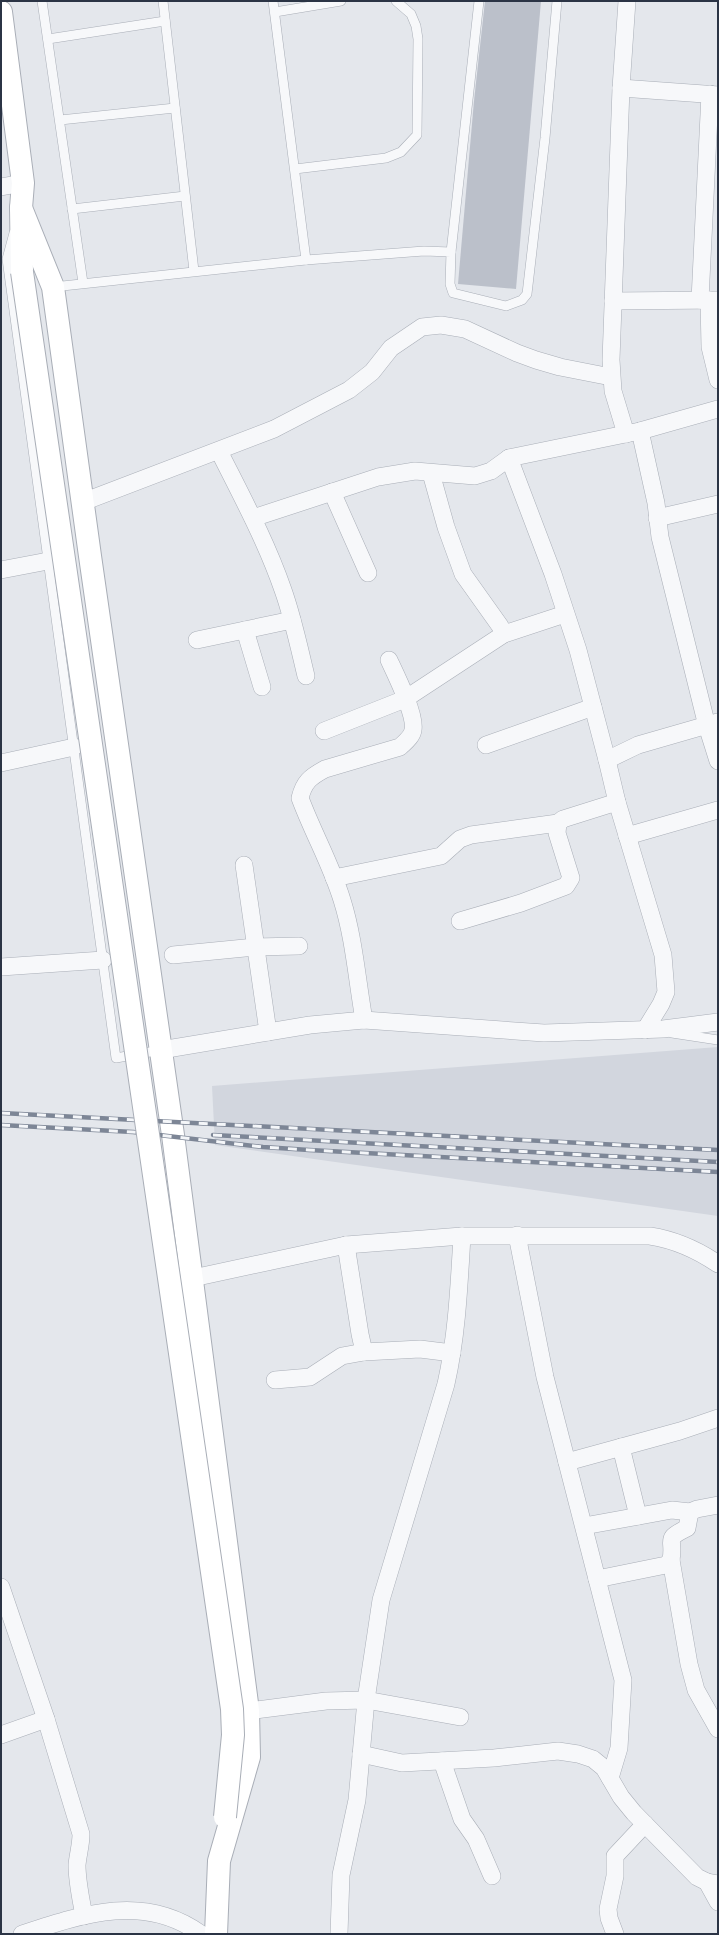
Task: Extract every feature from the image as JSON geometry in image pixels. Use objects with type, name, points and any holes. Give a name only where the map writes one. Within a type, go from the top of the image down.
[{"type":"street","points":[[627,1],[621,88],[611,377],[633,432],[656,503],[660,537],[712,724],[718,761]]},
{"type":"street","points":[[1,12],[5,82],[24,183],[21,208],[22,272],[232,1708],[233,1735],[220,1861],[216,1934]]},
{"type":"street","points":[[621,88],[714,94],[709,300],[710,347],[718,380]]},
{"type":"street","points":[[1,187],[24,183]]},
{"type":"street","points":[[21,208],[53,287],[193,1278],[248,1711],[249,1757],[220,1861]]},
{"type":"street","points":[[613,301],[709,300]]},
{"type":"street","points":[[83,502],[274,429],[349,390],[372,372],[391,348],[422,328],[441,325],[465,329],[536,360],[560,367],[611,377]]},
{"type":"street","points":[[253,518],[378,477],[415,471],[475,476],[491,471],[509,458],[633,432],[718,409]]},
{"type":"street","points":[[219,451],[253,518],[275,568],[292,620],[306,676]]},
{"type":"street","points":[[509,458],[553,574],[578,650],[617,802],[663,955],[666,992],[650,1030]]},
{"type":"street","points":[[431,473],[446,527],[463,574],[500,626],[504,634]]},
{"type":"street","points":[[332,492],[368,573]]},
{"type":"street","points":[[657,518],[718,504]]},
{"type":"street","points":[[1,570],[48,561]]},
{"type":"street","points":[[324,731],[405,699],[504,634],[565,614]]},
{"type":"street","points":[[197,640],[292,620]]},
{"type":"street","points":[[245,630],[262,687]]},
{"type":"street","points":[[364,1020],[342,900],[300,798],[303,786],[313,775],[324,769],[400,746],[408,740],[413,732],[414,720],[389,660]]},
{"type":"street","points":[[486,745],[593,707]]},
{"type":"street","points":[[607,760],[638,744],[685,730],[712,724]]},
{"type":"street","points":[[1,763],[74,747]]},
{"type":"street","points":[[334,878],[441,856],[460,839],[471,835],[558,823],[563,819],[617,802]]},
{"type":"street","points":[[627,836],[718,810]]},
{"type":"street","points":[[460,921],[521,903],[566,886],[571,878],[557,833],[558,823]]},
{"type":"street","points":[[244,865],[268,1032]]},
{"type":"street","points":[[173,955],[256,947],[299,946]]},
{"type":"street","points":[[1,967],[103,960]]},
{"type":"street","points":[[161,1050],[268,1032],[346,1021],[364,1020],[544,1033],[650,1030],[718,1022]]},
{"type":"street","points":[[193,1278],[346,1245],[462,1236],[516,1235],[656,1237],[668,1239],[690,1247],[718,1264]]},
{"type":"street","points":[[516,1235],[545,1377],[623,1680],[619,1748],[610,1778]]},
{"type":"street","points":[[339,1934],[341,1875],[357,1800],[366,1700],[381,1600],[446,1384],[452,1353],[458,1303],[462,1236]]},
{"type":"street","points":[[346,1245],[364,1352]]},
{"type":"street","points":[[275,1380],[310,1377],[342,1356],[364,1352],[420,1349],[452,1353]]},
{"type":"street","points":[[567,1462],[680,1431],[718,1418]]},
{"type":"street","points":[[622,1446],[638,1516]]},
{"type":"street","points":[[584,1526],[672,1510],[690,1512],[697,1508],[718,1505]]},
{"type":"street","points":[[690,1512],[687,1528],[674,1535],[671,1539],[671,1560],[689,1664],[696,1690],[718,1729]]},
{"type":"street","points":[[597,1579],[659,1567],[666,1565],[671,1560]]},
{"type":"street","points":[[1,1587],[46,1719],[81,1834],[82,1845],[77,1863],[77,1878],[84,1916]]},
{"type":"street","points":[[248,1711],[326,1701],[366,1700],[460,1717]]},
{"type":"street","points":[[1,1735],[46,1719]]},
{"type":"street","points":[[361,1754],[402,1763],[558,1751],[578,1754],[593,1760],[604,1768],[621,1797],[645,1824],[697,1877],[713,1883],[718,1902]]},
{"type":"street","points":[[442,1761],[462,1819],[476,1839],[492,1876]]},
{"type":"street","points":[[616,1934],[609,1918],[608,1909],[615,1876],[615,1856],[645,1824]]},
{"type":"street","points":[[22,1934],[66,1919],[100,1912],[144,1911],[166,1915],[183,1922],[201,1934]]},
{"type":"lane","points":[[42,1],[83,283]]},
{"type":"lane","points":[[163,1],[194,271]]},
{"type":"lane","points":[[273,1],[306,260]]},
{"type":"lane","points":[[275,12],[342,1]]},
{"type":"lane","points":[[295,169],[386,158],[401,152],[417,135],[418,39],[416,26],[411,14],[396,1]]},
{"type":"lane","points":[[479,1],[451,252],[450,284],[453,293],[506,306],[522,300],[527,294],[545,138],[557,1]]},
{"type":"lane","points":[[48,39],[165,21]]},
{"type":"lane","points":[[60,120],[175,108]]},
{"type":"lane","points":[[72,209],[185,196]]},
{"type":"lane","points":[[21,208],[7,259],[116,1058],[161,1050]]},
{"type":"lane","points":[[53,287],[306,260],[424,251],[451,252]]},
{"type":"lane","points":[[650,1030],[718,1040]]},
{"type":"shaded area","points":[[718,1047],[718,1216],[215,1145],[212,1086]]},
{"type":"building","points":[[485,1],[541,1],[516,289],[458,284],[474,101]]},
{"type":"railway","points":[[1,1113],[718,1150]]},
{"type":"railway","points":[[1,1125],[133,1132],[263,1147],[718,1172]]},
{"type":"railway","points":[[213,1135],[718,1162]]}]
